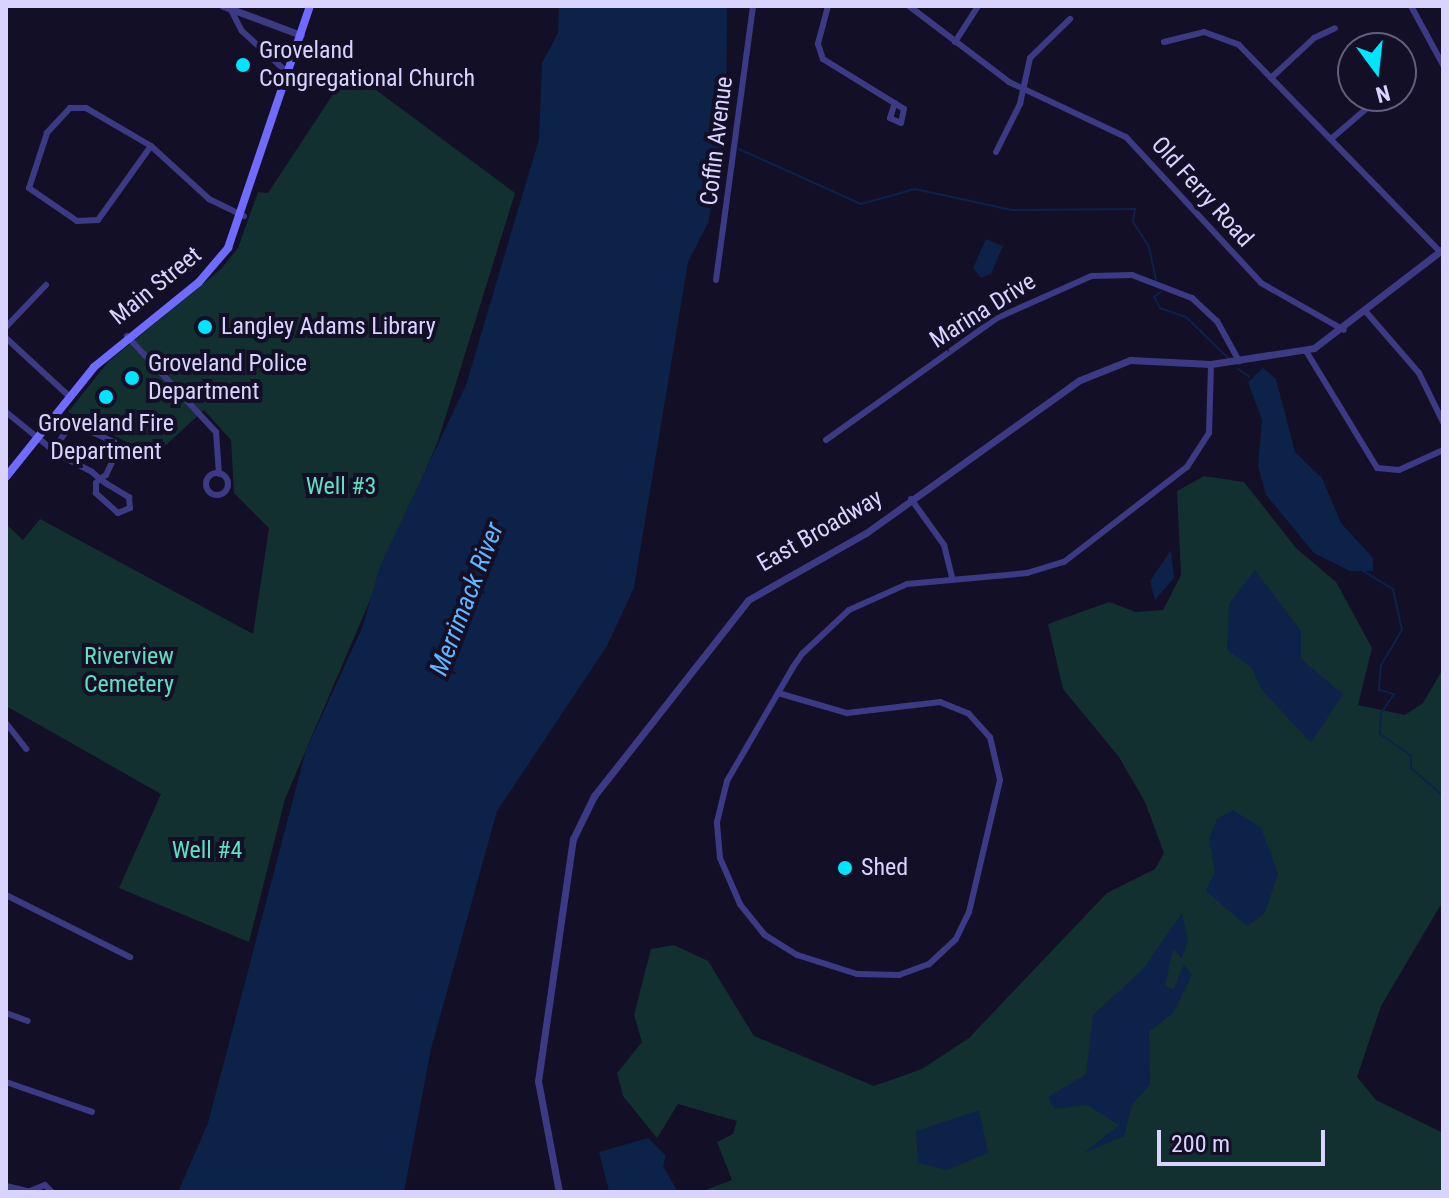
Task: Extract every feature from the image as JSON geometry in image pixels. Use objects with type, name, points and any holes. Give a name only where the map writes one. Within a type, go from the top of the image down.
[{"type":"main road","name":"Main Street","points":[[6,477],[41,438],[70,397],[127,336],[213,269],[244,216],[310,6]]},
{"type":"street","name":"Coffin Avenue","points":[[716,280],[753,6]]},
{"type":"street","points":[[828,6],[818,44],[823,59],[895,103]]},
{"type":"street","name":"Old Ferry Road","points":[[909,6],[1023,90],[1126,137],[1261,283],[1344,330]]},
{"type":"street","points":[[955,42],[978,6]]},
{"type":"street","points":[[1411,6],[1443,65]]},
{"type":"street","points":[[227,7],[301,35]]},
{"type":"street","points":[[227,7],[289,74]]},
{"type":"street","points":[[996,152],[1023,90],[1030,58],[1070,19]]},
{"type":"street","points":[[1271,78],[1314,38],[1335,28]]},
{"type":"street","points":[[1164,42],[1198,32],[1221,36],[1271,78],[1442,250]]},
{"type":"street","points":[[151,146],[98,220],[77,221],[29,188],[47,133],[70,108],[86,108],[151,146],[209,199],[244,216]]},
{"type":"street","points":[[1331,139],[1362,112]]},
{"type":"street","name":"East Broadway","points":[[559,1192],[538,1081],[570,848],[581,817],[755,593],[866,533],[1106,367],[1142,359],[1211,364],[1306,351],[1367,313],[1442,250]]},
{"type":"street","name":"Marina Drive","points":[[826,440],[997,318],[1092,276],[1132,275],[1192,298],[1217,321],[1239,361]]},
{"type":"street","points":[[6,327],[46,285]]},
{"type":"street","points":[[1367,313],[1419,373],[1443,422]]},
{"type":"street","points":[[127,336],[220,438],[219,474]]},
{"type":"street","points":[[6,338],[70,397]]},
{"type":"street","points":[[1306,351],[1377,468],[1399,470],[1443,450]]},
{"type":"street","points":[[778,693],[847,713],[940,702],[969,714],[990,737],[1000,780],[969,912],[956,939],[929,964],[878,976],[808,959],[772,940],[740,904],[718,849],[719,804],[778,693],[812,641],[849,610],[892,589],[952,577],[1027,573],[1064,562],[1187,467],[1209,433],[1211,364]]},
{"type":"street","points":[[6,412],[54,449],[100,479],[129,497],[125,513],[101,504],[100,479],[116,454],[114,442],[72,423],[54,449]]},
{"type":"street","points":[[911,499],[944,545],[952,577]]},
{"type":"street","points":[[6,723],[26,749]]},
{"type":"street","points":[[6,895],[130,957]]},
{"type":"street","points":[[6,1013],[28,1021]]},
{"type":"street","points":[[6,1082],[92,1112]]},
{"type":"street","points":[[6,1186],[31,1192],[45,1185],[52,1192]]},
{"type":"green space","points":[[349,70],[515,193],[438,441],[285,799],[249,942],[119,888],[161,794],[6,706],[6,524],[23,540],[40,519],[253,634],[269,528],[234,493],[231,440],[204,410],[154,456],[68,412],[108,362],[221,269],[238,248],[258,192],[268,193]]},
{"type":"green space","points":[[1204,476],[1244,482],[1296,548],[1336,582],[1372,648],[1358,705],[1405,715],[1423,703],[1443,669],[1443,901],[1381,1006],[1357,1077],[1376,1100],[1443,1133],[1443,1192],[700,1192],[732,1180],[717,1142],[733,1134],[737,1121],[678,1104],[657,1138],[623,1096],[617,1073],[642,1042],[634,1015],[651,949],[674,945],[708,961],[754,1036],[874,1086],[922,1069],[969,1038],[1107,893],[1155,869],[1164,853],[1145,802],[1119,757],[1063,689],[1048,624],[1109,602],[1136,612],[1163,610],[1181,575],[1177,491]]},
{"type":"water","name":"Merrimack River","points":[[559,6],[727,6],[726,134],[708,223],[688,262],[634,588],[607,646],[497,811],[431,1049],[404,1192],[178,1192],[208,1123],[306,750],[363,626],[380,566],[466,385],[539,139],[542,63],[558,33]]},
{"type":"water","points":[[986,239],[1003,246],[991,274],[981,278],[973,268]]},
{"type":"water","points":[[1263,368],[1276,379],[1295,452],[1322,478],[1341,523],[1373,558],[1373,571],[1350,571],[1314,553],[1266,495],[1258,466],[1262,420],[1248,382]]},
{"type":"water","points":[[1171,550],[1174,578],[1155,600],[1150,581]]},
{"type":"water","points":[[1255,570],[1301,631],[1301,659],[1343,694],[1311,743],[1262,690],[1251,667],[1227,650],[1229,604]]},
{"type":"water","points":[[1233,810],[1261,828],[1278,874],[1265,913],[1247,926],[1206,891],[1215,872],[1209,839],[1217,819]]},
{"type":"water","points":[[1182,913],[1188,940],[1182,958],[1173,949],[1165,986],[1174,989],[1184,964],[1192,975],[1173,1013],[1149,1032],[1150,1085],[1132,1104],[1124,1136],[1084,1153],[1119,1125],[1087,1105],[1054,1109],[1048,1097],[1086,1074],[1093,1015],[1143,969]]},
{"type":"water","points":[[979,1110],[988,1153],[947,1170],[918,1163],[916,1131]]},
{"type":"water","points":[[648,1138],[666,1156],[663,1166],[678,1192],[609,1191],[599,1152]]},
{"type":"waterway","points":[[739,149],[861,204],[915,189],[1012,210],[1135,209],[1133,222],[1149,247],[1156,280]]},
{"type":"waterway","points":[[1161,292],[1154,297],[1160,308],[1186,317],[1228,358]]},
{"type":"waterway","points":[[1238,369],[1250,377]]},
{"type":"waterway","points":[[1363,571],[1393,589],[1402,630],[1381,665],[1379,690],[1394,694],[1381,713],[1380,734],[1411,756],[1411,768],[1443,796]]},
{"type":"place","name":"Groveland Congregational Church","points":[[243,65]]},
{"type":"place","name":"Langley Adams Library","points":[[205,327]]},
{"type":"place","name":"Groveland Police Department","points":[[132,378]]},
{"type":"place","name":"Groveland Fire Department","points":[[106,397]]},
{"type":"place","name":"Shed","points":[[845,868]]},
{"type":"park label","name":"Well #3","points":[[341,487]]},
{"type":"park label","name":"Riverview Cemetery","points":[[129,671]]},
{"type":"park label","name":"Well #4","points":[[207,851]]}]
